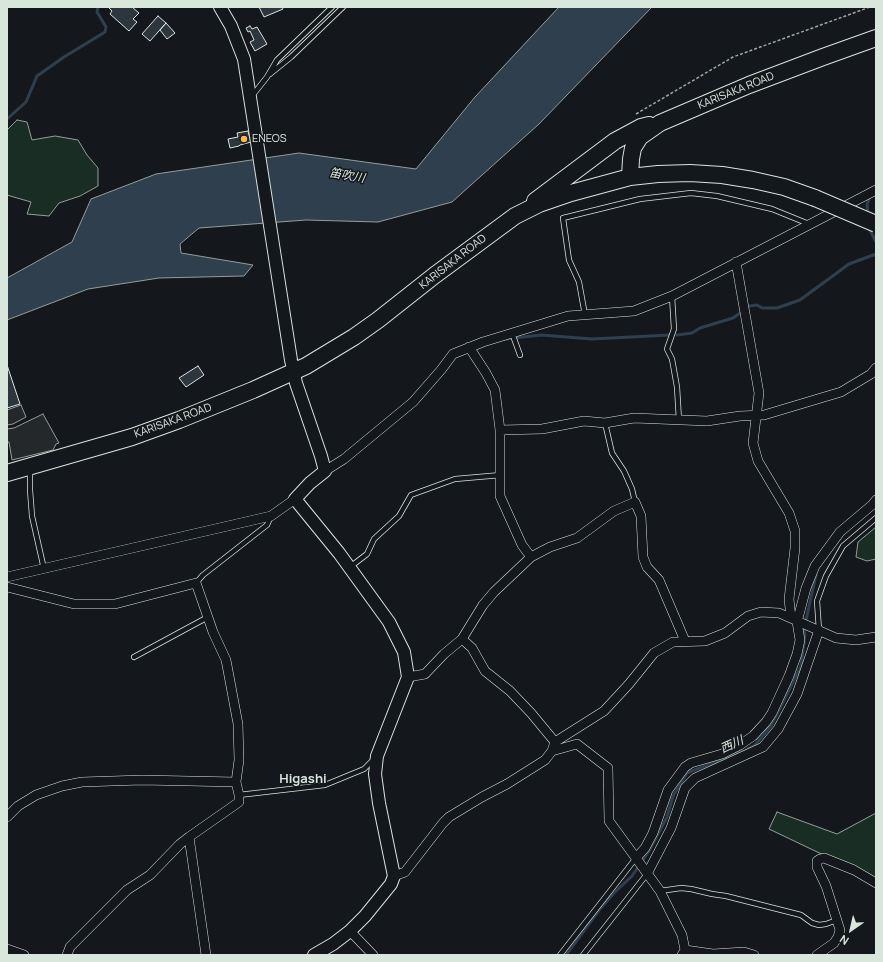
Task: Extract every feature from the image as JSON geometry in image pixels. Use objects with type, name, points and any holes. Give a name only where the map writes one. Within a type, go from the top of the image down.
[{"type":"highway","name":"KARISAKA ROAD","points":[[7,473],[132,437],[179,420],[253,390],[292,366],[323,356],[378,320],[468,250],[515,216],[539,204],[571,193],[630,177],[633,148],[640,137],[660,123],[749,85],[876,38]]},
{"type":"highway","points":[[515,216],[615,141],[641,127],[660,123]]},
{"type":"highway","points":[[630,177],[690,173],[722,175],[753,180],[784,187],[815,198],[876,224]]},
{"type":"street","points":[[220,7],[231,26],[244,58],[292,366],[325,471]]},
{"type":"street","points":[[7,577],[271,516],[295,499],[310,483],[344,459],[413,402],[453,354],[469,347],[568,316],[634,311],[672,296],[876,190]]},
{"type":"street","points":[[636,858],[645,848],[653,833],[668,790],[685,767],[691,763],[722,754],[740,746],[753,736],[766,722],[772,713],[789,676],[797,654],[800,640],[789,599],[795,548],[795,531],[789,513],[758,461],[754,443],[756,415],[760,393],[736,262]]},
{"type":"street","points":[[469,347],[486,372],[495,390],[500,430],[500,496],[522,545],[531,557]]},
{"type":"street","points":[[500,430],[542,429],[584,421],[605,423],[634,418],[707,421],[740,416],[764,415],[841,392],[871,374],[876,368]]},
{"type":"street","points":[[295,499],[350,567],[389,622],[400,641],[404,652],[408,677],[377,756],[375,774],[394,876],[391,884],[365,916],[350,931],[333,944],[314,955]]},
{"type":"street","points":[[794,620],[815,566],[840,532],[876,500]]},
{"type":"street","points":[[408,677],[425,674],[444,654],[462,639],[490,596],[531,557],[550,546],[577,538],[614,511],[636,502],[641,516],[643,558],[647,567],[659,580],[685,641]]},
{"type":"street","points":[[7,587],[74,604],[115,604],[196,583],[213,632],[226,660],[236,705],[239,760],[236,782],[240,802],[180,844],[150,875],[127,890],[70,947],[67,955]]},
{"type":"street","points":[[394,876],[405,872],[449,817],[507,784],[545,760],[553,747],[604,711],[630,684],[654,653],[673,642],[705,641],[724,633],[748,616],[761,612],[779,613],[836,638],[856,640],[876,637]]},
{"type":"street","points":[[647,874],[671,828],[686,788],[695,778],[763,747],[778,729],[797,694],[819,630]]},
{"type":"street","points":[[462,639],[472,648],[485,671],[510,691],[531,713],[553,747]]},
{"type":"street","points":[[553,747],[577,744],[608,768],[609,820],[660,891],[682,935],[684,953],[713,954],[744,952],[754,955]]},
{"type":"street","points":[[7,817],[18,806],[36,795],[62,786],[82,782],[142,780],[236,782]]},
{"type":"street","points":[[189,837],[206,955]]},
{"type":"street","points":[[816,955],[830,948],[838,937],[840,930],[826,886],[817,867],[817,861],[824,858],[854,870],[876,883]]},
{"type":"street","points":[[350,931],[373,955]]},
{"type":"street","points":[[7,949],[24,955]]},
{"type":"lane","points":[[251,97],[268,76],[277,60],[332,7]]},
{"type":"lane","points":[[268,76],[291,57],[343,7]]},
{"type":"lane","points":[[585,315],[579,282],[569,260],[563,218],[640,199],[691,194],[717,196],[772,209],[809,224]]},
{"type":"lane","points":[[672,296],[674,329],[667,348],[672,359],[677,386],[679,420]]},
{"type":"lane","points":[[512,333],[520,355]]},
{"type":"lane","points":[[605,423],[612,453],[624,471],[636,502]]},
{"type":"lane","points":[[30,466],[32,516],[44,569]]},
{"type":"lane","points":[[350,567],[367,554],[374,539],[399,516],[411,495],[455,479],[500,475]]},
{"type":"lane","points":[[196,583],[203,574],[267,525],[271,516]]},
{"type":"lane","points":[[819,630],[817,601],[826,576],[843,546],[876,518]]},
{"type":"lane","points":[[134,657],[208,617]]},
{"type":"lane","points":[[239,795],[325,786],[364,769],[377,756]]},
{"type":"lane","points":[[560,955],[636,858]]},
{"type":"lane","points":[[583,955],[647,874]]},
{"type":"lane","points":[[660,891],[681,888],[726,896],[801,914],[812,922],[820,925],[837,920]]},
{"type":"path","points":[[634,116],[733,57],[870,7]]},
{"type":"green space","points":[[17,120],[27,122],[32,140],[55,136],[78,140],[87,155],[98,168],[98,186],[80,196],[59,203],[49,216],[27,214],[31,202],[7,195],[7,130]]},
{"type":"green space","points":[[876,527],[876,559],[867,561],[856,557],[858,542]]},
{"type":"green space","points":[[777,812],[837,834],[876,813],[876,880],[769,829]]},
{"type":"shaded area","points":[[21,405],[26,417],[13,424],[7,425],[7,410]]},
{"type":"shaded area","points":[[43,414],[59,443],[56,444],[53,450],[12,460],[9,442],[7,442],[7,429],[14,428]]},
{"type":"water","name":"笛吹川","points":[[559,7],[652,7],[539,124],[452,202],[378,222],[306,220],[199,228],[180,244],[181,253],[253,265],[244,276],[159,278],[88,289],[7,320],[7,278],[72,242],[91,199],[156,174],[299,153],[416,169],[475,97]]},
{"type":"building","points":[[132,7],[139,13],[133,19],[137,22],[129,31],[110,14],[112,11],[109,8]]},
{"type":"building","points":[[259,7],[282,7],[283,9],[264,17]]},
{"type":"building","points":[[158,16],[166,23],[150,41],[142,34]]},
{"type":"building","points":[[166,23],[175,33],[167,39],[160,30]]},
{"type":"building","points":[[250,26],[252,29],[257,27],[267,44],[255,51],[250,42],[254,40],[250,31],[248,32],[246,28]]},
{"type":"building","points":[[248,131],[251,142],[230,148],[228,139],[238,137],[237,133]]},
{"type":"building","points":[[198,366],[204,375],[186,387],[179,378]]},
{"type":"building","points":[[8,368],[20,404],[7,408],[7,369]]},
{"type":"waterway","points":[[7,119],[26,102],[37,76],[64,57],[105,32],[106,27],[97,12],[98,7]]},
{"type":"waterway","points":[[868,214],[867,204],[870,197]]},
{"type":"waterway","points":[[869,228],[876,242]]},
{"type":"waterway","points":[[677,335],[692,333],[700,328],[733,318],[750,306],[757,305],[762,308],[777,308],[800,300],[849,264],[876,254]]},
{"type":"waterway","points":[[505,339],[541,335],[592,339],[670,335]]},
{"type":"waterway","name":"西川","points":[[566,955],[600,909],[632,876],[649,851],[667,817],[673,796],[687,773],[744,751],[755,745],[771,726],[801,666],[805,634],[804,629],[816,575]]},
{"type":"place","name":"ENEOS","points":[[244,139]]},
{"type":"district","name":"Higashi","points":[[303,779]]}]
